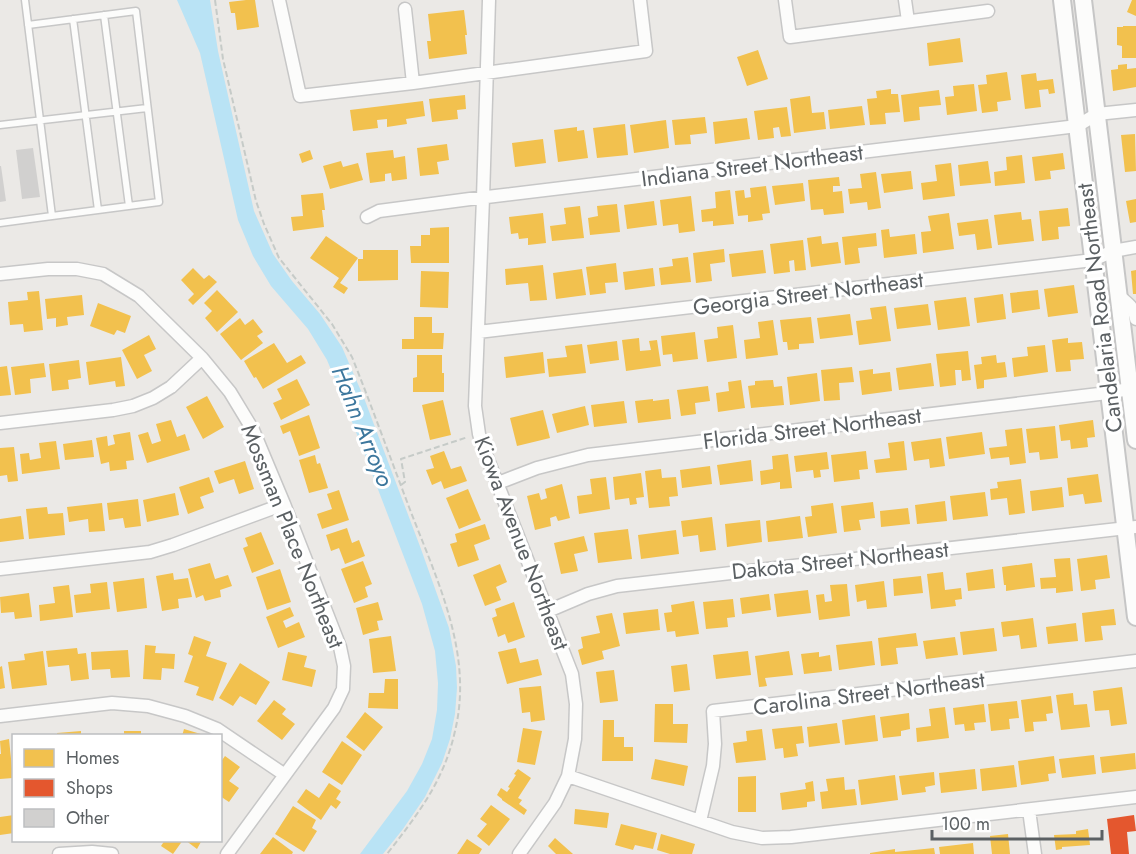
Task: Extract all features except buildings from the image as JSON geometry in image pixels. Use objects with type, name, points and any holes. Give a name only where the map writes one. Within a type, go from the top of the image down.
[{"type":"main road","name":"Candelaria Road Northeast","points":[[1062,0],[1109,393],[1131,527],[1136,616]]},
{"type":"main road","name":"Candelaria Road Northeast","points":[[1083,0],[1136,440]]},
{"type":"street","points":[[279,0],[300,96],[646,51],[640,0]]},
{"type":"street","name":"Kiowa Avenue Northeast","points":[[489,0],[475,406],[483,447],[572,674],[576,704],[575,739],[568,776],[555,803],[519,854]]},
{"type":"street","points":[[785,0],[789,37],[988,11]]},
{"type":"street","points":[[905,0],[908,21]]},
{"type":"street","points":[[405,9],[413,83]]},
{"type":"street","name":"Indiana Street Northeast","points":[[367,217],[379,211],[1077,126],[1097,114],[1136,111]]},
{"type":"street","name":"Georgia Street Northeast","points":[[478,332],[1093,260],[1113,251],[1136,247]]},
{"type":"street","name":"Mossman Place Northeast","points":[[0,274],[48,269],[77,269],[103,274],[140,296],[202,358],[230,392],[254,430],[340,647],[344,666],[342,689],[334,708],[227,854]]},
{"type":"street","points":[[1119,296],[1135,313],[1136,319]]},
{"type":"street","points":[[0,423],[133,406],[171,387],[202,358]]},
{"type":"street","name":"Florida Street Northeast","points":[[498,483],[537,468],[588,455],[1130,389]]},
{"type":"street","points":[[0,569],[150,552],[284,504]]},
{"type":"street","name":"Dakota Street Northeast","points":[[548,611],[588,594],[617,586],[1131,527]]},
{"type":"street","name":"Carolina Street Northeast","points":[[700,821],[713,766],[715,744],[713,711],[1136,661]]},
{"type":"street","points":[[0,716],[112,703],[148,706],[185,716],[217,729],[285,775]]},
{"type":"street","points":[[568,776],[732,832],[762,838],[791,837],[1136,797]]},
{"type":"street","points":[[1029,810],[1035,854]]},
{"type":"street","points":[[59,854],[92,852],[112,854]]},
{"type":"lane","points":[[25,0],[52,216]]},
{"type":"lane","points":[[0,223],[159,202],[136,11],[28,25]]},
{"type":"lane","points":[[104,15],[129,206]]},
{"type":"lane","points":[[73,19],[98,210]]},
{"type":"lane","points":[[0,125],[147,108]]},
{"type":"path","points":[[215,0],[223,59],[256,201],[264,224],[279,258],[332,324],[352,357],[451,621],[457,647],[460,683],[458,719],[444,767],[420,811],[387,854]]},
{"type":"path","points":[[401,485],[405,482],[400,459],[479,434]]},
{"type":"water","name":"Hahn Arroyo","points":[[177,0],[210,0],[218,51],[254,211],[273,254],[320,314],[342,347],[364,398],[449,628],[456,666],[457,688],[450,739],[442,763],[425,797],[383,854],[360,854],[407,791],[422,764],[432,739],[437,710],[438,683],[435,651],[422,604],[327,360],[308,329],[271,286],[253,256],[238,220],[200,53]]}]
